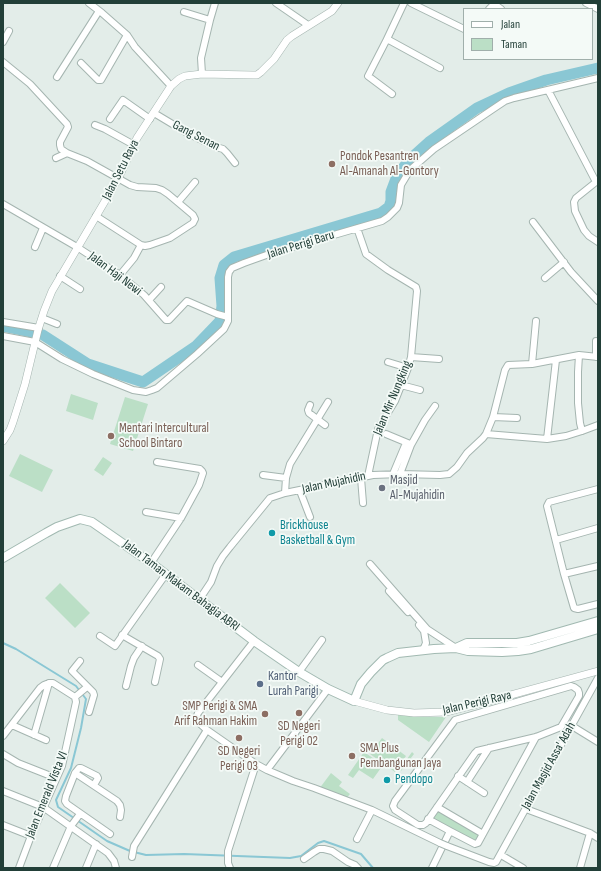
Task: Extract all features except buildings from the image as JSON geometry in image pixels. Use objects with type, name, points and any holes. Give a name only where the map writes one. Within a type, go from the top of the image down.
[{"type":"main road","name":"Jalan Taman Makam Bahagia ABRI","points":[[3,558],[50,530],[80,519],[92,522],[151,563],[254,641],[299,672],[328,689],[354,701]]},
{"type":"main road","points":[[456,648],[467,643],[516,643],[529,641],[598,621]]},
{"type":"main road","points":[[343,696],[361,684],[377,666],[387,658],[398,653],[456,648],[468,651],[502,652],[531,650],[598,629]]},
{"type":"main road","points":[[354,701],[361,684]]},
{"type":"street","points":[[89,3],[127,35],[171,86]]},
{"type":"street","points":[[202,74],[201,58],[215,3]]},
{"type":"street","points":[[276,3],[308,25]]},
{"type":"street","name":"Jalan Setu Raya","points":[[3,441],[13,422],[25,384],[35,340],[52,291],[118,179],[140,134],[171,86],[185,76],[202,74],[256,75],[264,70],[287,40],[308,25],[332,11],[338,3]]},
{"type":"street","points":[[392,94],[368,76],[404,3]]},
{"type":"street","points":[[411,3],[463,29]]},
{"type":"street","points":[[586,3],[597,8]]},
{"type":"street","points":[[57,77],[99,11]]},
{"type":"street","points":[[184,12],[210,20]]},
{"type":"street","points":[[3,42],[9,31]]},
{"type":"street","points":[[81,63],[98,80],[101,80],[127,35]]},
{"type":"street","points":[[387,39],[440,68]]},
{"type":"street","points":[[3,62],[30,84],[67,124],[68,127],[60,142],[61,149],[87,161],[118,179],[137,187],[156,188],[168,194],[193,215],[195,219],[193,223],[165,240],[150,245],[141,245],[96,216]]},
{"type":"street","name":"Jalan Perigi Baru","points":[[35,340],[62,359],[93,374],[133,390],[146,392],[157,388],[220,334],[226,325],[228,277],[232,268],[272,253],[382,221],[394,211],[399,202],[401,185],[410,170],[434,149],[505,101],[598,78]]},
{"type":"street","points":[[548,90],[596,182],[576,198],[574,202],[575,211],[584,230],[589,236],[598,242]]},
{"type":"street","points":[[110,119],[123,100],[150,120]]},
{"type":"street","name":"Gang Senan","points":[[154,113],[189,134],[223,149],[234,163]]},
{"type":"street","points":[[95,125],[134,145]]},
{"type":"street","points":[[56,158],[67,153]]},
{"type":"street","points":[[178,202],[195,182]]},
{"type":"street","name":"Jalan Haji Newi","points":[[3,204],[77,247],[127,279],[166,320],[169,320],[187,301],[217,314],[227,316]]},
{"type":"street","points":[[532,222],[571,272],[598,301]]},
{"type":"street","points":[[35,247],[43,228]]},
{"type":"street","name":"Jalan Mir Nungking","points":[[357,228],[366,254],[417,289],[411,357],[395,400],[378,429],[364,477],[362,503]]},
{"type":"street","points":[[120,275],[134,258],[141,245]]},
{"type":"street","points":[[545,278],[564,262]]},
{"type":"street","points":[[60,276],[80,289]]},
{"type":"street","points":[[148,300],[161,287]]},
{"type":"street","points":[[42,318],[57,324]]},
{"type":"street","points":[[532,364],[536,321]]},
{"type":"street","points":[[3,322],[39,329]]},
{"type":"street","points":[[3,336],[35,340]]},
{"type":"street","points":[[596,341],[597,357]]},
{"type":"street","points":[[579,355],[578,404],[582,431]]},
{"type":"street","name":"Jalan Mujahidin","points":[[199,600],[211,582],[217,566],[230,547],[272,497],[285,493],[377,475],[449,474],[486,434],[493,417],[507,366],[532,364],[579,355],[597,357]]},
{"type":"street","points":[[411,357],[439,359]]},
{"type":"street","points":[[547,439],[556,360]]},
{"type":"street","points":[[388,362],[408,368]]},
{"type":"street","points":[[401,385],[420,390]]},
{"type":"street","points":[[285,493],[286,478],[290,464],[328,402]]},
{"type":"street","points":[[310,405],[308,412],[325,425]]},
{"type":"street","points":[[396,474],[409,444],[435,406]]},
{"type":"street","points":[[493,417],[517,418]]},
{"type":"street","points":[[486,434],[547,439],[566,436],[598,425]]},
{"type":"street","points":[[386,434],[409,444]]},
{"type":"street","points":[[151,563],[181,518],[199,485],[203,473],[200,470],[157,462]]},
{"type":"street","points":[[263,475],[286,478]]},
{"type":"street","points":[[598,489],[549,502],[547,506],[574,608],[578,609],[598,604]]},
{"type":"street","points":[[300,491],[310,517]]},
{"type":"street","points":[[146,512],[181,518]]},
{"type":"street","points":[[556,540],[598,528]]},
{"type":"street","points":[[369,566],[425,630],[456,648]]},
{"type":"street","points":[[564,574],[598,566]]},
{"type":"street","points":[[100,636],[114,646],[166,574]]},
{"type":"street","points":[[423,650],[426,643],[425,630]]},
{"type":"street","points":[[122,635],[158,656],[160,659],[155,682]]},
{"type":"street","points":[[299,672],[322,640]]},
{"type":"street","points":[[254,641],[197,716],[197,721],[207,730],[256,764],[292,782],[314,788],[372,810],[447,846],[494,863],[500,854],[522,868]]},
{"type":"street","points":[[126,686],[130,666],[142,646]]},
{"type":"street","points":[[80,661],[72,671],[94,695],[89,712]]},
{"type":"street","points":[[198,665],[222,682]]},
{"type":"street","name":"Jalan Perigi Raya","points":[[354,701],[387,710],[414,713],[446,712],[598,671]]},
{"type":"street","name":"Jalan Masjid Assa' Adah","points":[[500,854],[598,678]]},
{"type":"street","points":[[34,735],[48,683]]},
{"type":"street","points":[[3,736],[40,688],[44,685],[53,683],[77,696],[86,688]]},
{"type":"street","points":[[572,686],[578,690],[579,696],[562,725],[536,737],[480,750],[475,753],[437,808],[423,825],[418,825],[395,810],[393,806],[394,800],[455,720],[572,686]]},
{"type":"street","points":[[267,770],[328,689]]},
{"type":"street","name":"Jalan Emerald Vista VI","points":[[19,868],[43,807],[62,766],[77,696]]},
{"type":"street","points":[[12,725],[46,740]]},
{"type":"street","points":[[572,726],[598,742]]},
{"type":"street","points":[[132,854],[137,841],[207,730]]},
{"type":"street","points":[[428,819],[476,844],[478,843],[536,737]]},
{"type":"street","points":[[467,782],[489,748]]},
{"type":"street","points":[[3,754],[18,763],[56,778]]},
{"type":"street","points":[[229,865],[228,851],[256,764]]},
{"type":"street","points":[[94,785],[98,778],[79,768],[75,773],[65,801],[79,815],[110,834]]},
{"type":"street","points":[[75,773],[117,801],[121,810],[120,818]]},
{"type":"street","points":[[458,776],[484,793]]},
{"type":"street","points":[[3,791],[43,807],[72,825],[108,853],[114,861],[116,868]]},
{"type":"street","points":[[437,808],[483,834]]},
{"type":"street","points":[[526,809],[590,833],[598,838]]},
{"type":"street","points":[[357,838],[372,810]]},
{"type":"street","points":[[53,868],[72,825],[79,815]]},
{"type":"street","points":[[3,825],[31,836]]},
{"type":"street","points":[[432,868],[450,831]]},
{"type":"street","points":[[580,868],[590,833]]},
{"type":"street","points":[[86,868],[96,844]]},
{"type":"street","points":[[304,859],[318,850],[324,849],[336,853],[353,866]]},
{"type":"green space","points":[[71,394],[98,403],[93,420],[66,411]]},
{"type":"green space","points":[[125,397],[148,404],[133,451],[110,444]]},
{"type":"green space","points":[[20,454],[53,470],[42,492],[9,476]]},
{"type":"green space","points":[[103,457],[112,463],[103,476],[94,470]]},
{"type":"green space","points":[[60,583],[90,613],[75,628],[45,598]]},
{"type":"green space","points":[[398,715],[446,717],[429,742],[398,720]]},
{"type":"green space","points":[[382,738],[406,756],[395,772],[370,754]]},
{"type":"green space","points":[[364,752],[383,765],[373,779],[359,770],[353,778],[348,775]]},
{"type":"green space","points":[[412,752],[414,754],[401,771],[399,770]]},
{"type":"green space","points":[[331,773],[342,782],[339,786],[350,794],[345,800],[319,789]]},
{"type":"green space","points":[[437,807],[483,834],[475,844],[428,819]]},
{"type":"waterway","points":[[43,335],[88,364],[143,382],[196,346],[220,321],[222,306],[220,278],[224,265],[234,257],[381,213],[389,207],[391,192],[397,176],[409,160],[429,142],[477,108],[509,93],[546,80],[598,68]]},
{"type":"waterway","points":[[3,326],[32,332]]},
{"type":"waterway","points":[[3,643],[16,649],[76,686],[86,699],[81,728],[71,768],[56,800],[58,807],[107,841],[130,851],[146,855],[184,854],[290,858],[301,856],[318,843],[324,841],[361,854],[373,868]]},
{"type":"place","name":"Pondok Pesantren Al-Amanah Al-Gontory","points":[[332,164]]},
{"type":"place","name":"Mentari Intercultural School Bintaro","points":[[111,436]]},
{"type":"place","name":"Masjid Al-Mujahidin","points":[[382,488]]},
{"type":"place","name":"Brickhouse Basketball & Gym","points":[[272,533]]},
{"type":"place","name":"Kantor Lurah Parigi","points":[[260,684]]},
{"type":"place","name":"SD Negeri Perigi 02","points":[[299,713]]},
{"type":"place","name":"SMP Perigi & SMA Arif Rahman Hakim","points":[[265,714]]},
{"type":"place","name":"SD Negeri Perigi 03","points":[[239,738]]},
{"type":"place","name":"SMA Plus Pembangunan Jaya","points":[[352,756]]},
{"type":"place","name":"Pendopo","points":[[387,780]]}]
